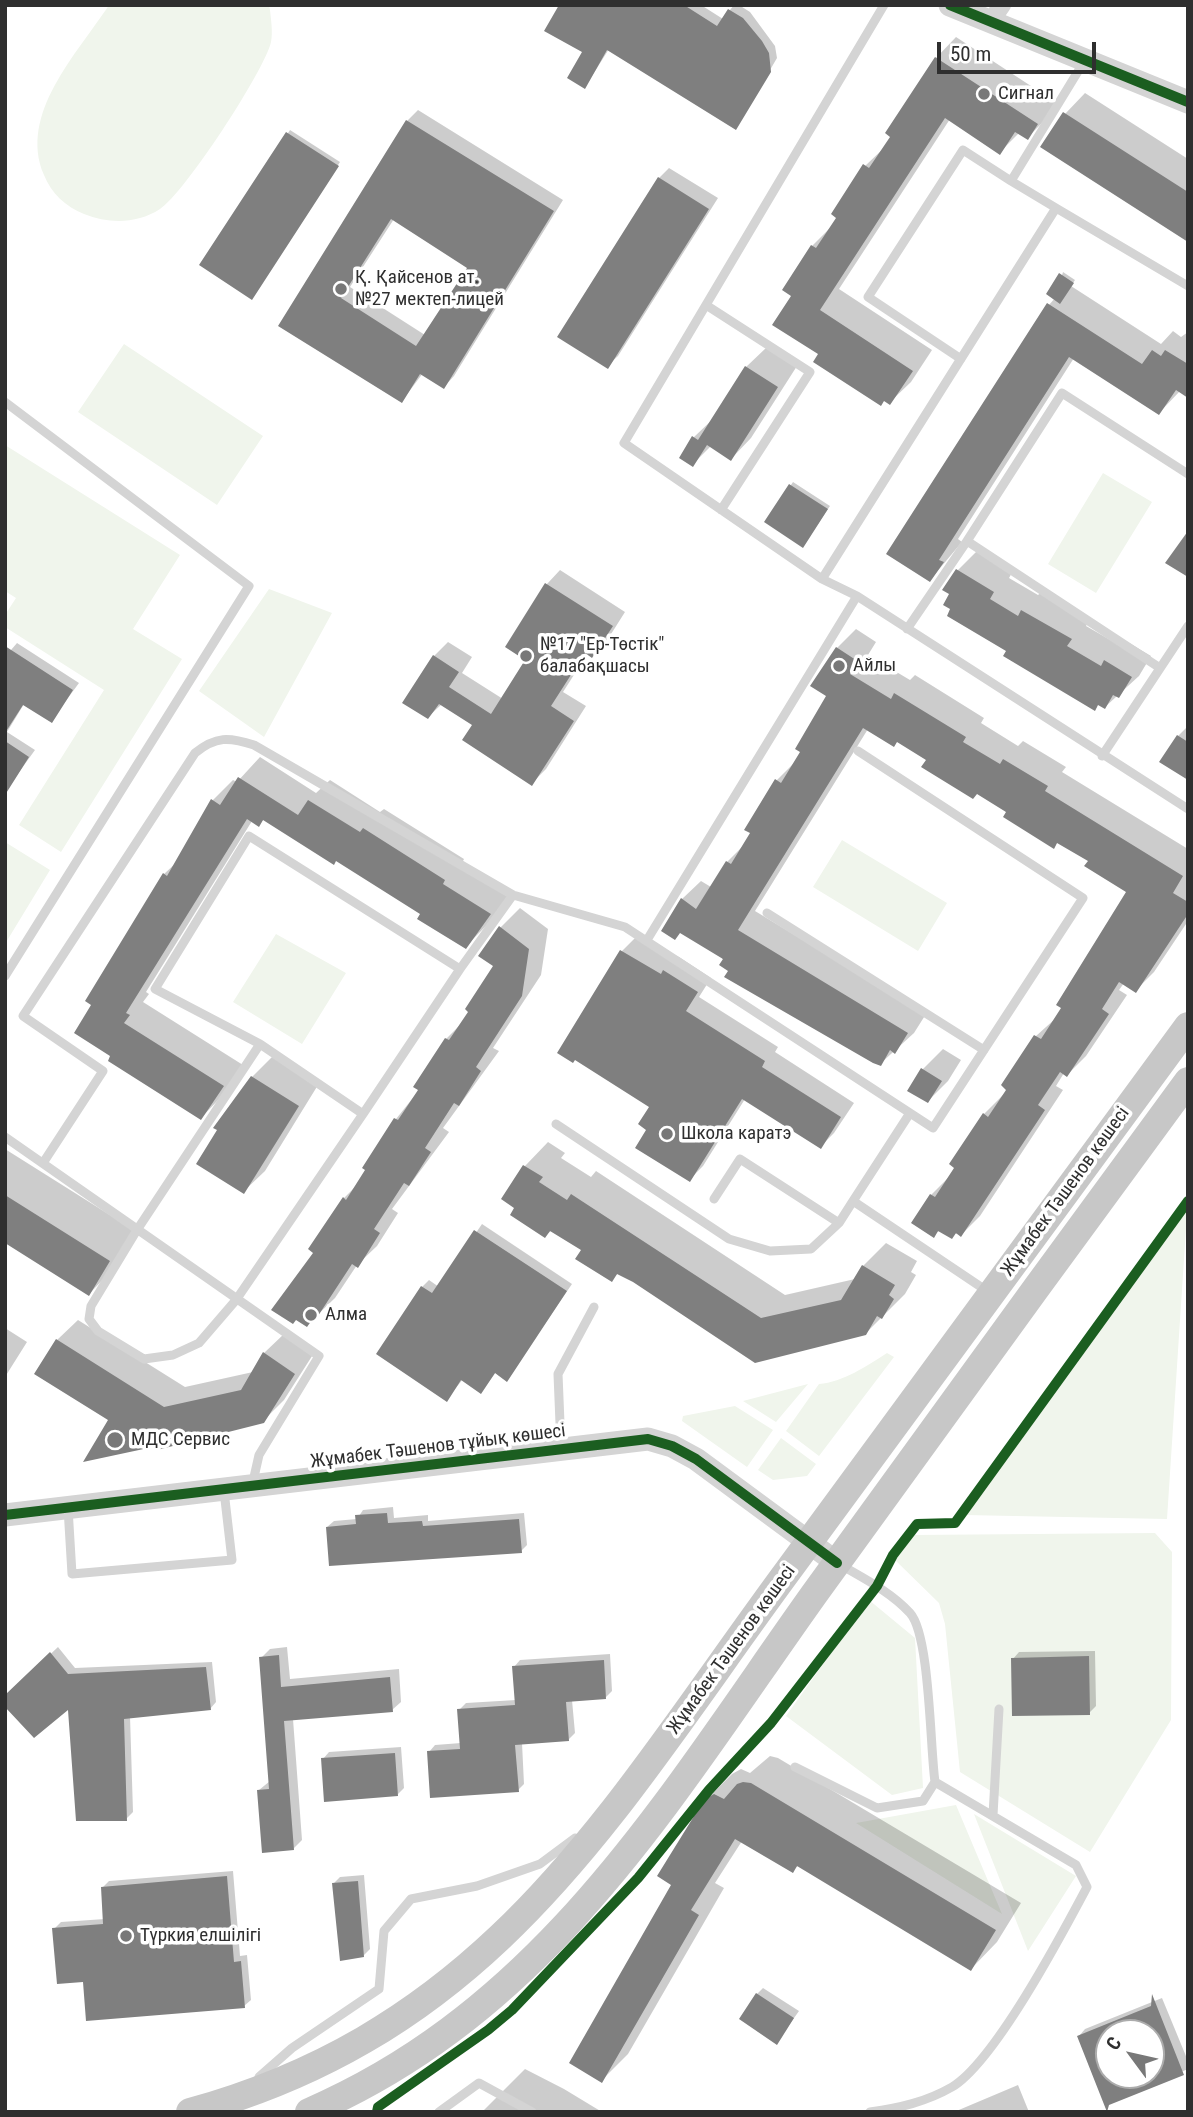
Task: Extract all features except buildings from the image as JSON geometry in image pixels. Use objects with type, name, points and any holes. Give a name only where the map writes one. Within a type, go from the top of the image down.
[{"type":"main road","name":"Жұмабек Тәшенов көшесі","points":[[190,2112],[253,2094],[323,2063],[393,2023],[451,1983],[507,1932],[569,1868],[622,1803],[1188,1026]]},
{"type":"main road","name":"Жұмабек Тәшенов көшесі","points":[[322,2109],[419,2052],[482,2008],[544,1950],[597,1894],[651,1826],[838,1563],[1169,1113],[1188,1081]]},
{"type":"street","points":[[950,5],[996,13],[1085,60],[1188,103]]},
{"type":"street","name":"Жұмабек Тәшенов тұйық көшесі","points":[[5,1515],[648,1439],[672,1446],[696,1459],[838,1563]]},
{"type":"lane","points":[[884,5],[624,443],[822,579],[857,596],[1188,809]]},
{"type":"lane","points":[[1011,181],[1085,60]]},
{"type":"lane","points":[[961,359],[868,297],[963,150],[1188,286]]},
{"type":"lane","points":[[822,579],[1056,208]]},
{"type":"lane","points":[[706,305],[810,372],[721,510]]},
{"type":"lane","points":[[906,629],[967,541],[1062,393],[1188,474]]},
{"type":"lane","points":[[5,402],[249,586],[5,976]]},
{"type":"lane","points":[[967,541],[1160,668]]},
{"type":"lane","points":[[647,940],[857,596]]},
{"type":"lane","points":[[1102,756],[1188,626]]},
{"type":"lane","points":[[43,1163],[103,1071],[23,1016],[195,753],[211,740],[232,738],[254,745],[513,895],[625,927],[933,1128],[1083,898],[858,751]]},
{"type":"lane","points":[[363,1114],[260,1044],[155,989],[249,836],[460,969]]},
{"type":"lane","points":[[260,1044],[137,1230],[91,1306],[89,1320],[98,1331],[144,1359],[173,1355],[199,1343],[236,1300],[513,895]]},
{"type":"lane","points":[[767,914],[984,1050]]},
{"type":"lane","points":[[556,1124],[729,1239],[770,1251],[811,1249],[839,1223],[910,1113]]},
{"type":"lane","points":[[5,1137],[319,1356],[259,1455],[251,1487]]},
{"type":"lane","points":[[714,1199],[740,1159],[839,1223]]},
{"type":"lane","points":[[853,1201],[991,1294]]},
{"type":"lane","points":[[561,1450],[557,1419],[558,1374],[594,1307]]},
{"type":"lane","points":[[68,1507],[72,1574],[232,1560],[224,1491]]},
{"type":"lane","points":[[795,1767],[877,1808],[923,1801],[934,1782],[923,1644],[912,1614],[873,1583],[838,1563]]},
{"type":"lane","points":[[993,1815],[999,1709]]},
{"type":"lane","points":[[870,2112],[908,2107],[954,2086],[985,2055],[1011,2018],[1087,1887],[1076,1866],[934,1782]]},
{"type":"lane","points":[[231,2101],[292,2048],[379,1989],[384,1931],[411,1899],[477,1886],[540,1864],[622,1803]]},
{"type":"lane","points":[[439,2112],[479,2083],[532,2112]]},
{"type":"shaded area","points":[[109,5],[269,5],[272,26],[271,42],[254,78],[187,181],[160,209],[142,218],[123,221],[103,220],[77,211],[65,203],[47,182],[38,152],[39,130],[45,107],[55,86]]},
{"type":"shaded area","points":[[124,344],[263,436],[217,505],[78,412]]},
{"type":"shaded area","points":[[5,445],[180,555],[133,629],[182,659],[61,852],[19,825],[104,690],[5,627],[5,615],[16,598],[5,591]]},
{"type":"shaded area","points":[[1103,473],[1152,502],[1096,593],[1048,564]]},
{"type":"shaded area","points":[[269,589],[332,613],[264,737],[199,691]]},
{"type":"shaded area","points":[[842,840],[947,903],[918,951],[813,887]]},
{"type":"shaded area","points":[[5,842],[50,870],[5,944]]},
{"type":"shaded area","points":[[276,934],[346,973],[302,1044],[233,1002]]},
{"type":"shaded area","points":[[1188,1198],[1167,1519],[964,1515]]},
{"type":"shaded area","points":[[887,1353],[894,1357],[819,1456],[786,1431],[819,1384],[846,1377]]},
{"type":"shaded area","points":[[808,1384],[776,1422],[743,1401]]},
{"type":"shaded area","points":[[735,1406],[773,1430],[747,1467],[682,1421],[683,1416]]},
{"type":"shaded area","points":[[781,1438],[816,1464],[807,1476],[773,1480],[758,1470]]},
{"type":"shaded area","points":[[1155,1533],[1172,1552],[1171,1720],[1090,1852],[960,1772],[945,1624],[939,1603],[895,1560],[913,1535]]},
{"type":"shaded area","points":[[869,1600],[915,1638],[923,1788],[892,1795],[786,1716]]},
{"type":"shaded area","points":[[956,1805],[1002,1914],[856,1823]]},
{"type":"shaded area","points":[[974,1814],[1076,1876],[1028,1951]]},
{"type":"cycle path","points":[[950,5],[1188,102]]},
{"type":"cycle path","points":[[377,2112],[378,2107],[488,2030],[512,2010],[638,1878],[709,1790],[771,1723],[877,1586],[893,1555],[917,1524],[955,1523],[1188,1201]]},
{"type":"cycle path","points":[[5,1515],[648,1439],[672,1446],[696,1459],[837,1563]]},
{"type":"place","name":"Сигнал","points":[[984,94]]},
{"type":"place","name":"Қ. Қайсенов ат. №27 мектеп-лицей","points":[[341,289]]},
{"type":"place","name":"№17 \"Ер-Төстік\" балабақшасы","points":[[526,656]]},
{"type":"place","name":"Айлы","points":[[839,666]]},
{"type":"place","name":"Школа каратэ","points":[[667,1134]]},
{"type":"place","name":"Алма","points":[[311,1315]]},
{"type":"place","name":"МДС Сервис","points":[[115,1440]]},
{"type":"place","name":"Түркия елшілігі","points":[[126,1936]]}]
